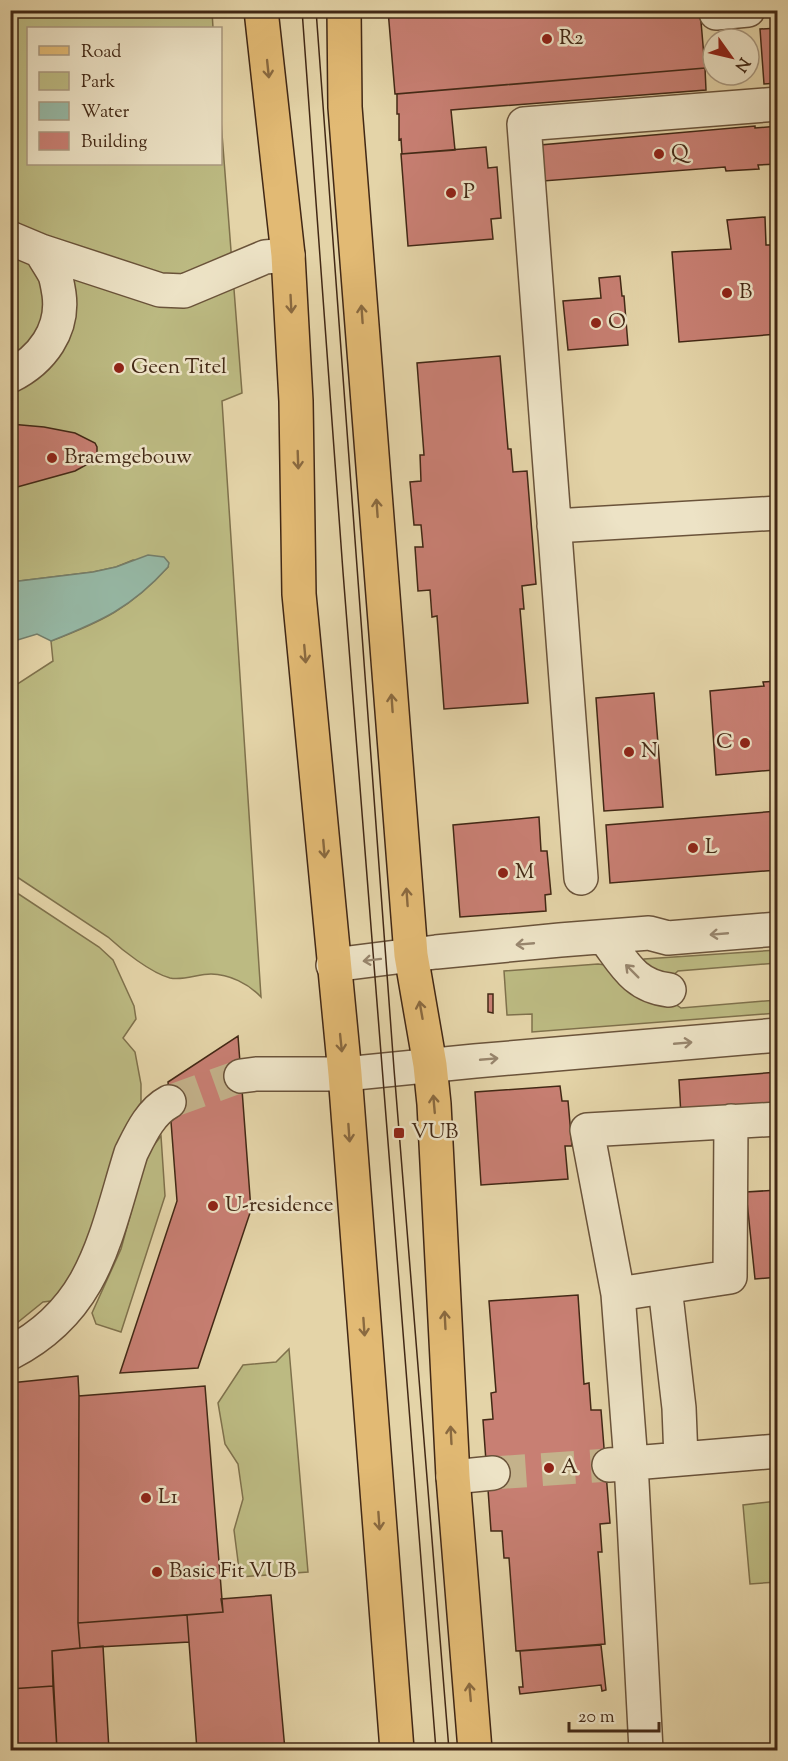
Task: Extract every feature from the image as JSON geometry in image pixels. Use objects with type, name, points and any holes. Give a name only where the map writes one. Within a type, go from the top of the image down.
[{"type":"main road","points":[[261,10],[288,255],[296,401],[299,594],[345,1074],[397,1750]]},
{"type":"main road","points":[[344,10],[345,107],[411,956],[430,1065],[436,1138],[453,1477],[475,1750]]},
{"type":"street","points":[[581,878],[524,124],[777,104]]},
{"type":"street","points":[[10,238],[41,251],[160,290],[184,291],[266,257],[288,255]]},
{"type":"street","points":[[10,376],[24,369],[42,353],[55,332],[60,307],[56,277],[41,251]]},
{"type":"street","points":[[554,526],[777,513]]},
{"type":"street","points":[[333,965],[538,942],[649,933],[668,938],[777,929]]},
{"type":"street","points":[[605,938],[630,972],[652,988],[669,990]]},
{"type":"street","points":[[240,1076],[345,1074],[777,1035]]},
{"type":"street","points":[[10,1353],[60,1317],[81,1292],[100,1256],[131,1153],[154,1115],[162,1106],[170,1102]]},
{"type":"street","points":[[646,1750],[620,1464],[618,1294],[587,1130],[777,1119]]},
{"type":"street","points":[[618,1294],[730,1277],[731,1121]]},
{"type":"street","points":[[665,1287],[681,1459]]},
{"type":"street","points":[[620,1464],[777,1451]]},
{"type":"street","points":[[453,1477],[494,1473]]},
{"type":"green space","points":[[11,11],[212,11],[213,27],[27,27],[27,165],[222,165],[222,134],[242,393],[222,401],[261,997],[245,984],[225,976],[211,974],[175,979],[162,975],[11,873],[10,686],[13,687],[53,661],[51,641],[114,612],[141,593],[168,567],[133,560],[116,567],[93,572],[11,582]]},
{"type":"green space","points":[[11,889],[99,947],[113,960],[134,1006],[136,1019],[123,1038],[135,1052],[141,1084],[141,1121],[67,1299],[43,1302],[17,1323],[11,1332]]},
{"type":"green space","points":[[777,950],[777,963],[678,971],[668,980],[640,963],[644,959]]},
{"type":"green space","points":[[606,965],[681,1008],[777,1000],[777,1013],[532,1032],[532,1014],[507,1015],[504,971]]},
{"type":"green space","points":[[161,1136],[165,1196],[121,1332],[96,1324],[92,1313],[121,1249],[147,1154]]},
{"type":"green space","points":[[289,1349],[308,1572],[240,1577],[234,1530],[243,1499],[238,1464],[225,1444],[218,1403],[243,1365],[276,1362]]},
{"type":"green space","points":[[777,1501],[777,1582],[750,1584],[743,1505]]},
{"type":"water","points":[[148,555],[164,557],[169,563],[168,567],[141,593],[114,612],[51,641],[37,634],[11,642],[11,582],[93,572],[116,567]]},
{"type":"building","name":"R2","points":[[388,10],[700,10],[701,68],[395,94]]},
{"type":"building","points":[[778,28],[778,83],[764,84],[761,29]]},
{"type":"building","points":[[701,68],[701,87],[706,87],[706,90],[451,110],[455,150],[402,154],[401,139],[399,140],[397,94]]},
{"type":"building","name":"Q","points":[[755,126],[755,128],[778,126],[778,164],[758,165],[759,169],[726,171],[725,167],[543,181],[540,145]]},
{"type":"building","name":"P","points":[[486,147],[488,168],[497,167],[501,218],[491,219],[493,239],[408,246],[401,154]]},
{"type":"building","name":"B","points":[[765,217],[766,245],[778,245],[778,334],[679,342],[672,252],[731,249],[727,220]]},
{"type":"building","name":"O","points":[[620,276],[628,345],[568,350],[563,301],[601,298],[599,278]]},
{"type":"building","points":[[500,356],[508,449],[511,449],[513,472],[527,471],[536,584],[522,586],[524,609],[520,609],[528,703],[444,709],[437,616],[432,617],[430,590],[418,591],[415,547],[423,547],[421,525],[414,525],[410,482],[421,481],[420,455],[424,455],[417,363]]},
{"type":"building","name":"Braemgebouw","points":[[10,424],[75,433],[95,443],[97,454],[88,464],[75,471],[10,489]]},
{"type":"building","name":"C","points":[[778,681],[778,798],[775,798],[774,770],[716,775],[710,691],[764,686],[763,682]]},
{"type":"building","name":"N","points":[[654,693],[663,807],[604,811],[596,698]]},
{"type":"building","name":"L","points":[[778,811],[778,870],[610,883],[606,825]]},
{"type":"building","name":"M","points":[[539,817],[541,851],[547,851],[551,894],[545,895],[546,911],[460,917],[453,825]]},
{"type":"building","points":[[488,994],[493,994],[493,1013],[488,1012]]},
{"type":"building","name":"U-residence","points":[[238,1036],[251,1210],[198,1368],[120,1373],[177,1201],[168,1082]]},
{"type":"building","points":[[778,1072],[778,1109],[681,1116],[679,1080]]},
{"type":"building","points":[[560,1086],[562,1101],[568,1101],[572,1146],[565,1146],[568,1179],[481,1185],[475,1092]]},
{"type":"building","points":[[778,1190],[778,1277],[755,1279],[746,1192]]},
{"type":"building","name":"A","points":[[578,1295],[584,1384],[589,1383],[591,1410],[601,1410],[610,1523],[600,1524],[602,1552],[598,1552],[605,1644],[516,1651],[509,1558],[504,1558],[502,1531],[491,1531],[483,1420],[493,1419],[491,1393],[496,1392],[489,1301]]},
{"type":"building","points":[[78,1376],[78,1623],[80,1648],[52,1651],[53,1686],[10,1689],[10,1383]]},
{"type":"building","name":"L1","points":[[205,1386],[223,1612],[78,1623],[79,1396]]},
{"type":"building","points":[[271,1595],[285,1750],[197,1750],[187,1615],[223,1612],[221,1599]]},
{"type":"building","points":[[187,1615],[189,1642],[80,1648],[78,1623]]},
{"type":"building","points":[[601,1645],[606,1690],[602,1691],[601,1685],[520,1694],[519,1687],[523,1687],[520,1651]]},
{"type":"building","points":[[103,1646],[109,1750],[57,1750],[52,1651]]},
{"type":"building","points":[[53,1686],[57,1750],[10,1750],[10,1689]]},
{"type":"tunnel","points":[[169,1102],[241,1076]]},
{"type":"tunnel","points":[[493,1473],[609,1465]]},
{"type":"tram line","points":[[302,10],[343,572],[436,1750]]},
{"type":"tram line","points":[[316,10],[394,1069],[449,1750]]},
{"type":"place","name":"R2","points":[[547,39]]},
{"type":"place","name":"Q","points":[[659,154]]},
{"type":"place","name":"P","points":[[451,193]]},
{"type":"place","name":"B","points":[[727,293]]},
{"type":"place","name":"O","points":[[596,323]]},
{"type":"place","name":"Geen Titel","points":[[119,368]]},
{"type":"place","name":"Braemgebouw","points":[[52,458]]},
{"type":"place","name":"C","points":[[745,743]]},
{"type":"place","name":"N","points":[[629,752]]},
{"type":"place","name":"L","points":[[693,848]]},
{"type":"place","name":"M","points":[[503,873]]},
{"type":"place","name":"VUB","points":[[399,1133]]},
{"type":"place","name":"U-residence","points":[[213,1206]]},
{"type":"place","name":"A","points":[[549,1468]]},
{"type":"place","name":"L1","points":[[146,1498]]},
{"type":"place","name":"Basic Fit VUB","points":[[157,1572]]}]
